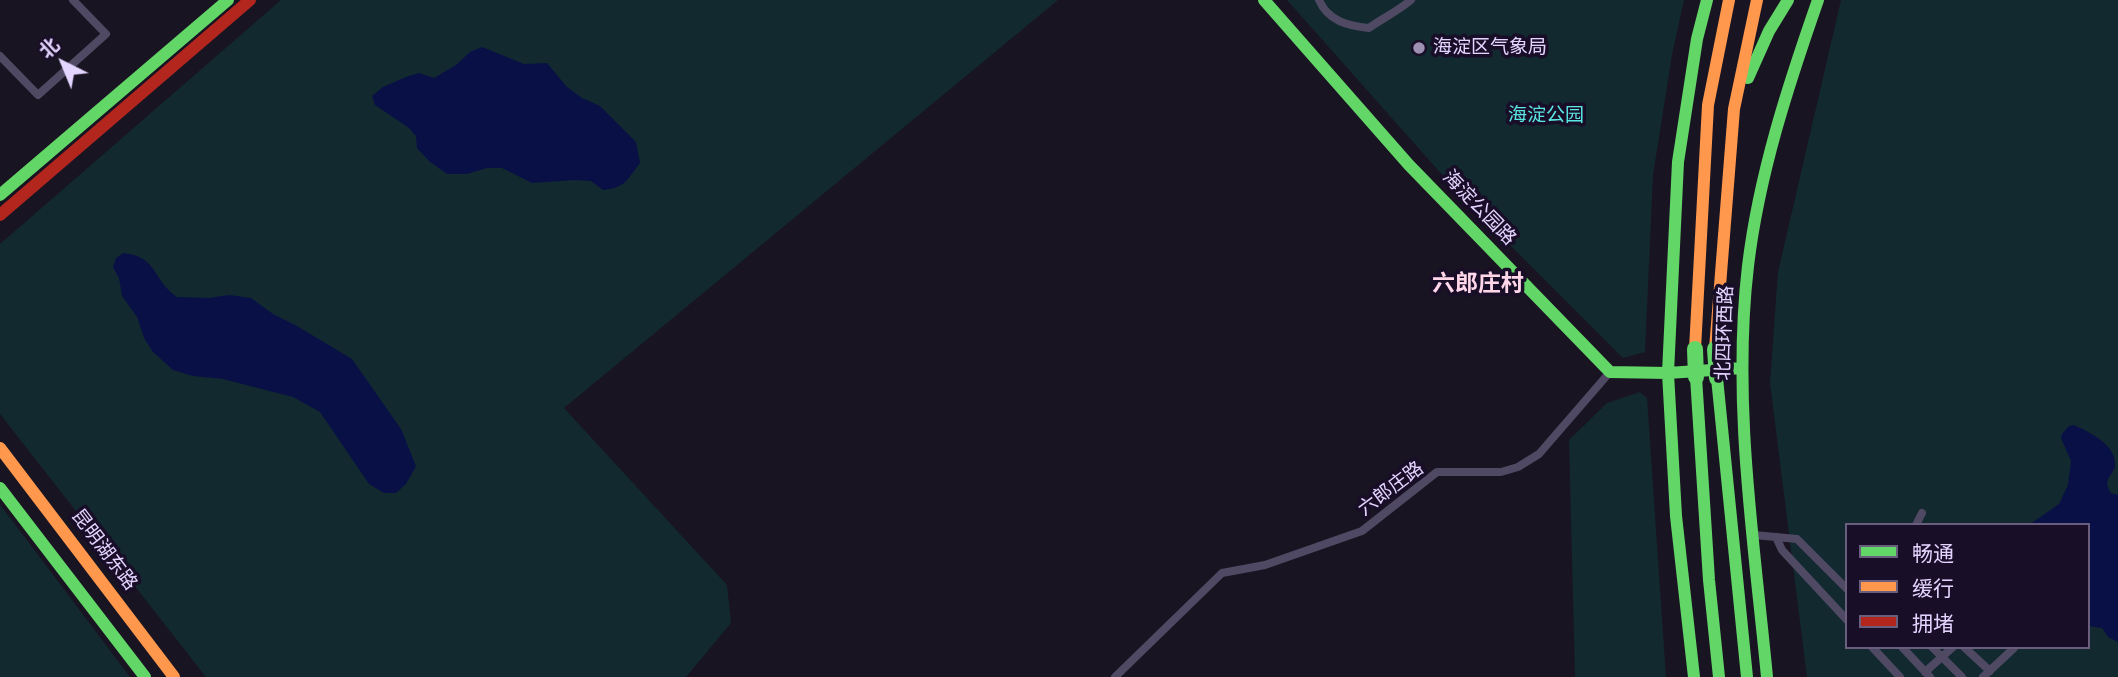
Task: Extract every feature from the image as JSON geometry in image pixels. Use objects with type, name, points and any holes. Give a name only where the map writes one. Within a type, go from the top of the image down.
[{"type":"main road","points":[[0,195],[228,0]]},
{"type":"main road","points":[[0,215],[250,0]]},
{"type":"main road","name":"海淀公园路","points":[[1264,0],[1409,165],[1610,372]]},
{"type":"main road","points":[[1694,677],[1676,516],[1668,373],[1678,162],[1697,39],[1707,0]]},
{"type":"main road","name":"北四环西路","points":[[1718,677],[1709,580],[1695,349],[1708,105],[1729,0]]},
{"type":"main road","name":"北四环西路","points":[[1747,677],[1715,349],[1734,109],[1757,0]]},
{"type":"main road","points":[[1734,109],[1786,0]]},
{"type":"main road","name":"北四环西路","points":[[1767,677],[1745,434],[1742,368],[1748,265],[1764,178],[1795,65],[1818,0]]},
{"type":"main road","points":[[1610,372],[1668,373],[1742,368]]},
{"type":"main road","name":"昆明湖东路","points":[[0,448],[174,677]]},
{"type":"main road","points":[[0,488],[145,677]]},
{"type":"street","points":[[0,56],[38,95],[106,34],[73,0]]},
{"type":"street","points":[[1319,0],[1335,20],[1350,26],[1370,28],[1411,0]]},
{"type":"street","name":"六郎庄路","points":[[1115,677],[1222,573],[1265,565],[1362,531],[1437,472],[1501,472],[1518,467],[1539,454],[1610,372]]},
{"type":"street","points":[[1917,523],[1922,513]]},
{"type":"street","points":[[1754,535],[1797,539],[1845,587]]},
{"type":"street","points":[[1776,537],[1782,550],[1845,618]]},
{"type":"street","points":[[1874,649],[1900,677]]},
{"type":"street","points":[[1904,649],[1928,674],[1951,649]]},
{"type":"street","points":[[1935,649],[1962,677]]},
{"type":"street","points":[[1966,649],[1987,674],[2013,649]]},
{"type":"green space","points":[[281,0],[1058,0],[564,408],[727,585],[731,623],[686,677],[206,677],[0,414],[0,244]]},
{"type":"green space","name":"海淀公园","points":[[1287,0],[1684,0],[1672,55],[1653,175],[1645,352],[1623,358],[1461,196]]},
{"type":"green space","points":[[1841,0],[2118,0],[2118,677],[1807,677],[1770,383],[1778,272]]},
{"type":"green space","points":[[1640,392],[1647,398],[1666,677],[1575,677],[1569,440],[1607,403]]},
{"type":"green space","points":[[0,505],[11,519],[130,677],[0,677]]},
{"type":"shaded area","points":[[482,47],[524,64],[547,63],[567,87],[600,106],[636,142],[640,163],[628,178],[621,185],[603,190],[591,181],[532,183],[502,168],[487,168],[467,174],[447,174],[417,148],[416,136],[409,128],[375,105],[372,96],[383,87],[419,73],[434,78],[456,65],[470,52]]},
{"type":"shaded area","points":[[123,253],[143,259],[177,297],[209,298],[229,295],[251,298],[273,314],[352,359],[401,429],[416,466],[406,484],[396,493],[384,493],[369,484],[320,412],[293,397],[223,379],[193,376],[173,370],[153,352],[144,338],[137,317],[122,296],[119,278],[113,267],[116,258]]},
{"type":"shaded area","points":[[2074,425],[2101,440],[2115,459],[2115,467],[2107,482],[2111,493],[2118,495],[2118,642],[2108,637],[2102,628],[2090,626],[2090,523],[2032,523],[2059,504],[2068,485],[2071,461],[2061,438],[2069,426]]},
{"type":"traffic: fast","points":[[0,195],[228,0]]},
{"type":"traffic: fast","points":[[1264,0],[1409,165],[1610,372],[1668,373],[1742,368]]},
{"type":"traffic: fast","points":[[1694,677],[1676,516],[1668,373],[1678,162],[1697,39],[1707,0]]},
{"type":"traffic: fast","points":[[1748,78],[1769,31],[1788,0]]},
{"type":"traffic: fast","points":[[1767,677],[1747,472],[1742,368],[1744,317],[1748,266],[1759,198],[1786,98],[1818,0]]},
{"type":"traffic: fast","points":[[1695,349],[1696,377]]},
{"type":"traffic: fast","points":[[1715,349],[1717,378]]},
{"type":"traffic: fast","points":[[1696,377],[1709,580],[1719,677]]},
{"type":"traffic: fast","points":[[1717,378],[1747,677]]},
{"type":"traffic: fast","points":[[0,488],[145,677]]},
{"type":"traffic: slow","points":[[1695,349],[1708,105],[1729,0]]},
{"type":"traffic: slow","points":[[1715,349],[1734,109],[1757,0]]},
{"type":"traffic: slow","points":[[0,448],[174,677]]},
{"type":"traffic: jam","points":[[0,215],[250,0]]},
{"type":"place","name":"海淀区气象局","points":[[1419,48]]},
{"type":"district","name":"六郎庄村","points":[[1478,284]]}]
